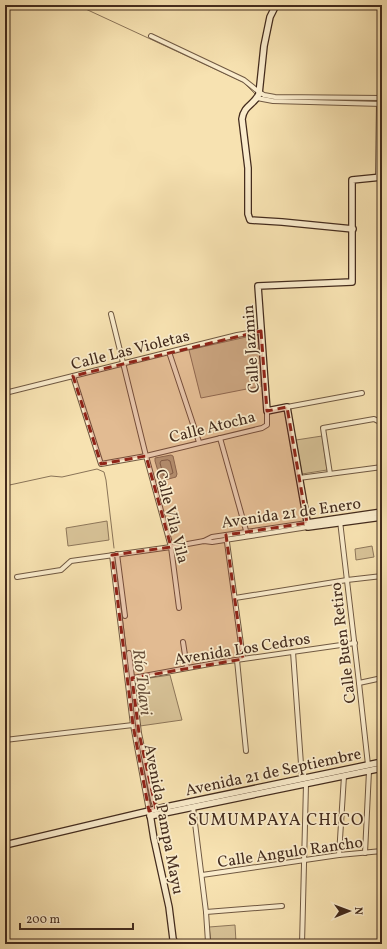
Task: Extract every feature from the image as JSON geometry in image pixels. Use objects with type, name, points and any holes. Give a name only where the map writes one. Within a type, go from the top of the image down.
[{"type":"street","points":[[150,36],[244,80],[258,95],[273,101],[380,103],[380,177],[352,180],[353,229],[250,220],[248,214],[248,168],[242,119],[245,110],[258,95],[264,46],[270,17],[276,5]]},
{"type":"street","points":[[258,95],[275,97],[382,98]]},
{"type":"street","name":"Calle Jazmin","points":[[267,411],[258,286],[352,282],[353,229]]},
{"type":"street","name":"Calle Vila Vila","points":[[111,314],[146,456],[171,547],[179,608]]},
{"type":"street","name":"Calle Las Violetas","points":[[5,393],[237,335],[261,332]]},
{"type":"street","points":[[169,352],[199,442]]},
{"type":"street","name":"Calle Atocha","points":[[73,376],[101,464],[146,456],[262,428],[267,425],[267,411],[362,393]]},
{"type":"street","points":[[287,407],[308,525]]},
{"type":"street","points":[[330,474],[323,428],[374,419],[382,423]]},
{"type":"street","points":[[220,438],[247,534]]},
{"type":"street","points":[[299,478],[382,467]]},
{"type":"street","name":"Avenida 21 de Enero","points":[[17,577],[61,570],[70,561],[171,547],[204,541],[212,537],[247,534],[382,512]]},
{"type":"street","name":"Avenida 21 de Enero","points":[[340,520],[382,517]]},
{"type":"street","name":"Calle Buen Retiro","points":[[340,520],[368,768],[365,852]]},
{"type":"street","points":[[226,537],[243,659]]},
{"type":"street","points":[[117,554],[125,616]]},
{"type":"street","name":"Avenida Pampa Mayu","points":[[112,555],[133,725],[154,839],[169,908],[173,939],[176,944]]},
{"type":"street","points":[[235,598],[347,580],[382,576]]},
{"type":"street","points":[[183,642],[188,668]]},
{"type":"street","name":"Avenida Los Cedros","points":[[133,678],[243,659],[355,643]]},
{"type":"street","points":[[293,652],[302,778]]},
{"type":"street","name":"Avenida Pampa Mayu","points":[[129,653],[139,733],[156,809]]},
{"type":"street","points":[[237,660],[246,751]]},
{"type":"street","points":[[359,683],[382,678]]},
{"type":"street","points":[[5,740],[133,725]]},
{"type":"street","name":"Avenida 21 de Septiembre","points":[[5,845],[150,814],[193,807],[344,776],[382,762]]},
{"type":"street","name":"Avenida 21 de Septiembre","points":[[150,814],[156,809],[302,778],[368,768],[382,768]]},
{"type":"street","points":[[339,855],[344,776]]},
{"type":"street","points":[[302,943],[306,784]]},
{"type":"street","points":[[193,807],[202,875],[208,942]]},
{"type":"street","name":"Calle Angulo Rancho","points":[[202,875],[339,855],[382,851]]},
{"type":"street","points":[[206,912],[282,906]]},
{"type":"street","points":[[338,944],[382,943]]},
{"type":"highlighted area","points":[[261,331],[267,411],[287,407],[307,523],[226,535],[243,659],[132,678],[139,733],[156,809],[149,811],[133,725],[112,555],[171,547],[146,456],[101,464],[73,376]]},
{"type":"shaded area","points":[[258,335],[260,338],[262,386],[201,398],[189,350]]},
{"type":"shaded area","points":[[322,436],[327,470],[302,474],[296,440]]},
{"type":"shaded area","points":[[107,521],[109,540],[68,546],[66,528]]},
{"type":"shaded area","points":[[372,546],[374,557],[356,560],[355,549]]},
{"type":"shaded area","points":[[170,675],[182,720],[140,726],[135,685],[136,680]]},
{"type":"shaded area","points":[[235,925],[236,942],[211,942],[209,927]]},
{"type":"water","points":[[171,455],[173,456],[177,474],[176,477],[161,481],[155,458]]},
{"type":"waterway","points":[[77,5],[243,82],[256,95]]},
{"type":"waterway","points":[[285,99],[382,101]]},
{"type":"waterway","name":"Río Tolavi","points":[[5,486],[51,476],[62,477],[97,469],[104,472],[114,548]]},
{"type":"waterway","name":"Río Tolavi","points":[[115,559],[135,720]]},
{"type":"waterway","name":"Río Tolavi","points":[[138,737],[152,807]]},
{"type":"waterway","name":"Río Tolavi","points":[[377,766],[382,765]]},
{"type":"waterway","points":[[210,943],[301,942]]},
{"type":"waterway","points":[[304,942],[313,942]]},
{"type":"waterway","points":[[196,944],[207,943]]},
{"type":"district","name":"SUMUMPAYA CHICO","points":[[276,819]]}]
